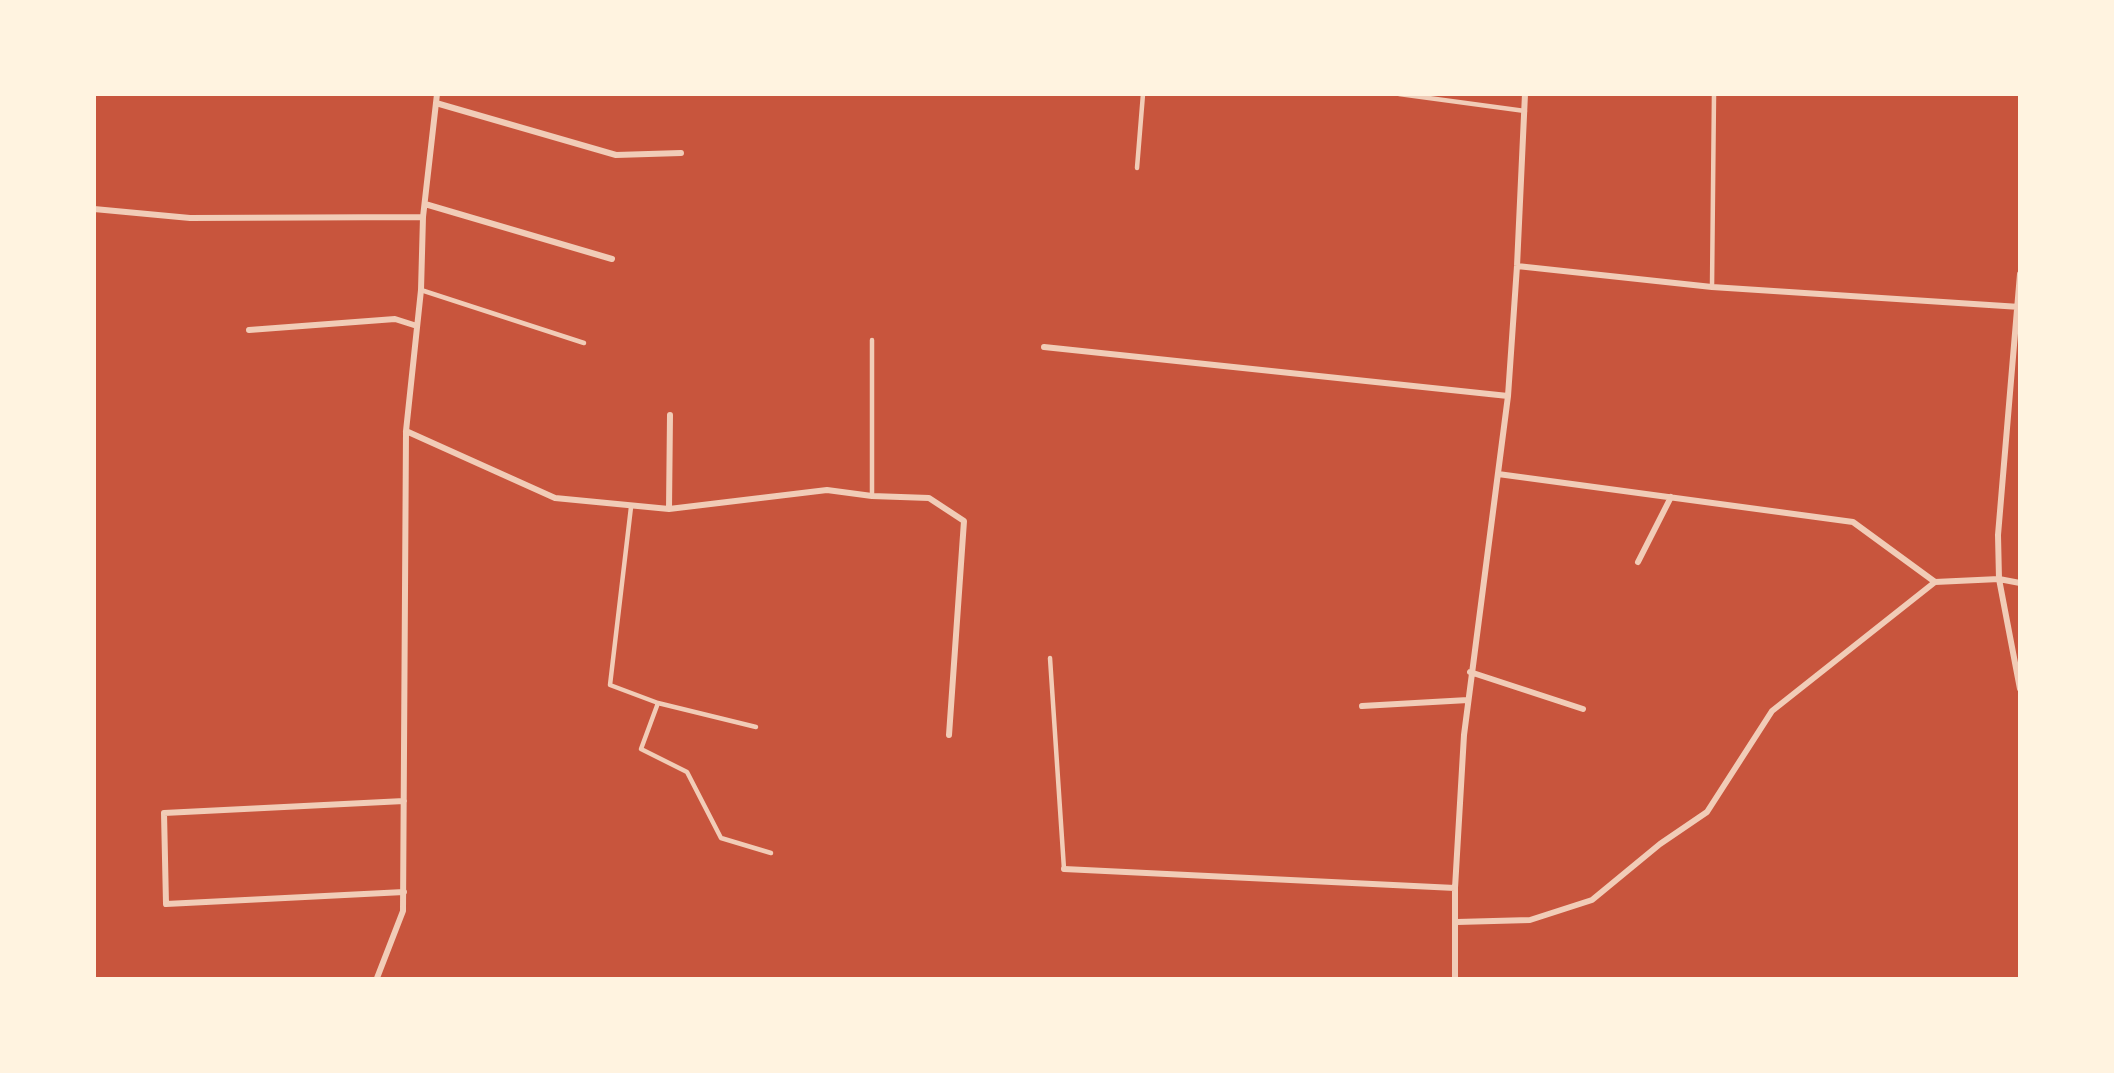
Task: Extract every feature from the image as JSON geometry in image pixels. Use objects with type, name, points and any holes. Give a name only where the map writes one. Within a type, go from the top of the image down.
[{"type":"street","points":[[376,978],[403,911],[406,431],[421,290],[423,217],[437,94]]},
{"type":"street","points":[[1455,978],[1457,922],[1455,888],[1470,672],[1508,396],[1525,94]]},
{"type":"street","points":[[436,103],[616,155],[681,153]]},
{"type":"street","points":[[425,204],[612,260]]},
{"type":"street","points":[[94,209],[190,218],[423,217]]},
{"type":"street","points":[[1517,266],[1712,287],[1887,300],[2017,306]]},
{"type":"street","points":[[2019,274],[1998,535],[1999,579],[2019,689]]},
{"type":"street","points":[[249,330],[395,319],[417,326]]},
{"type":"street","points":[[1044,347],[1508,396]]},
{"type":"street","points":[[669,509],[670,415]]},
{"type":"street","points":[[406,431],[555,498],[669,509],[828,490],[872,496],[929,498],[964,521],[949,735]]},
{"type":"street","points":[[1498,474],[1853,522],[1935,582]]},
{"type":"street","points":[[1638,562],[1671,497]]},
{"type":"street","points":[[1457,922],[1530,920],[1592,900],[1660,844],[1707,812],[1772,711],[1935,582],[1999,579],[2019,583]]},
{"type":"street","points":[[1470,672],[1583,709]]},
{"type":"street","points":[[1362,706],[1468,700]]},
{"type":"street","points":[[404,801],[164,813],[166,904],[404,892]]},
{"type":"street","points":[[1064,869],[1455,888]]},
{"type":"lane","points":[[1137,168],[1143,94]]},
{"type":"lane","points":[[1399,94],[1525,111]]},
{"type":"lane","points":[[1712,287],[1714,94]]},
{"type":"lane","points":[[421,290],[584,343]]},
{"type":"lane","points":[[872,340],[872,496]]},
{"type":"lane","points":[[631,507],[610,685],[658,704],[756,726]]},
{"type":"lane","points":[[1050,658],[1064,869]]},
{"type":"lane","points":[[658,704],[641,748],[687,772],[721,838],[771,853]]}]
